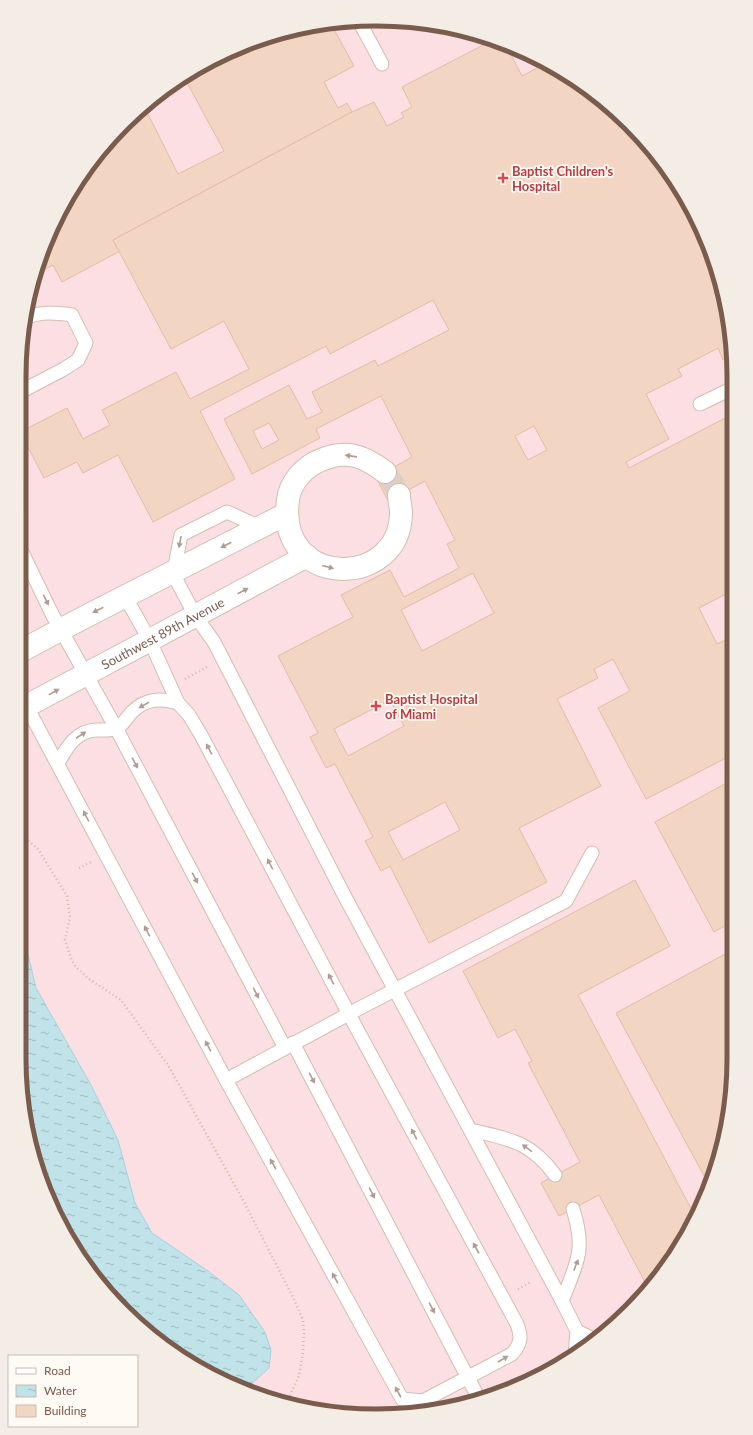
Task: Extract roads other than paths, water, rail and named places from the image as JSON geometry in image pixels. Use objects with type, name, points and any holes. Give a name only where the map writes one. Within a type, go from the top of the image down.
[{"type":"street","points":[[385,472],[369,460],[350,454],[330,456],[312,463],[298,477],[288,495],[286,514],[289,530],[296,544],[307,556],[323,566],[340,570],[359,568],[375,560],[389,548],[398,532],[401,514],[399,495]]},
{"type":"street","points":[[26,648],[60,629],[286,514]]},
{"type":"street","name":"Southwest 89th Avenue","points":[[26,701],[86,674],[150,641],[307,556]]},
{"type":"lane","points":[[362,27],[382,64]]},
{"type":"lane","points":[[26,389],[78,360],[86,343],[72,315],[53,313],[32,315]]},
{"type":"lane","points":[[700,404],[727,391]]},
{"type":"lane","points":[[260,527],[227,512],[181,535],[173,571],[196,617],[214,642],[395,990],[562,1301],[577,1332],[576,1347]]},
{"type":"lane","points":[[26,560],[60,629],[116,728],[469,1377],[477,1394]]},
{"type":"lane","points":[[26,710],[58,763],[226,1080],[402,1400],[423,1401],[512,1354],[519,1346],[521,1338],[520,1331],[202,735],[189,715],[178,703],[150,641],[125,596]]},
{"type":"lane","points":[[58,763],[69,744],[78,736],[87,731],[109,731],[116,728],[134,710],[147,702],[162,699],[178,703]]},
{"type":"lane","points":[[226,1080],[349,1013],[566,901],[592,853]]},
{"type":"lane","points":[[471,1130],[510,1139],[519,1143],[541,1159],[555,1175]]},
{"type":"lane","points":[[562,1301],[578,1259],[580,1233],[572,1209]]},
{"type":"lane","points":[[577,1332],[589,1338]]},
{"type":"water","points":[[26,946],[36,988],[91,1085],[118,1140],[135,1203],[152,1233],[208,1271],[239,1295],[265,1332],[271,1350],[269,1368],[250,1385],[221,1373],[182,1350],[145,1322],[113,1290],[98,1272],[73,1234],[62,1214],[45,1171],[38,1149],[29,1104],[26,1058]]},
{"type":"tunnel","points":[[385,472],[399,495]]},
{"type":"place","name":"Baptist Children's Hospital","points":[[503,178]]},
{"type":"place","name":"Baptist Hospital of Miami","points":[[376,706]]}]
